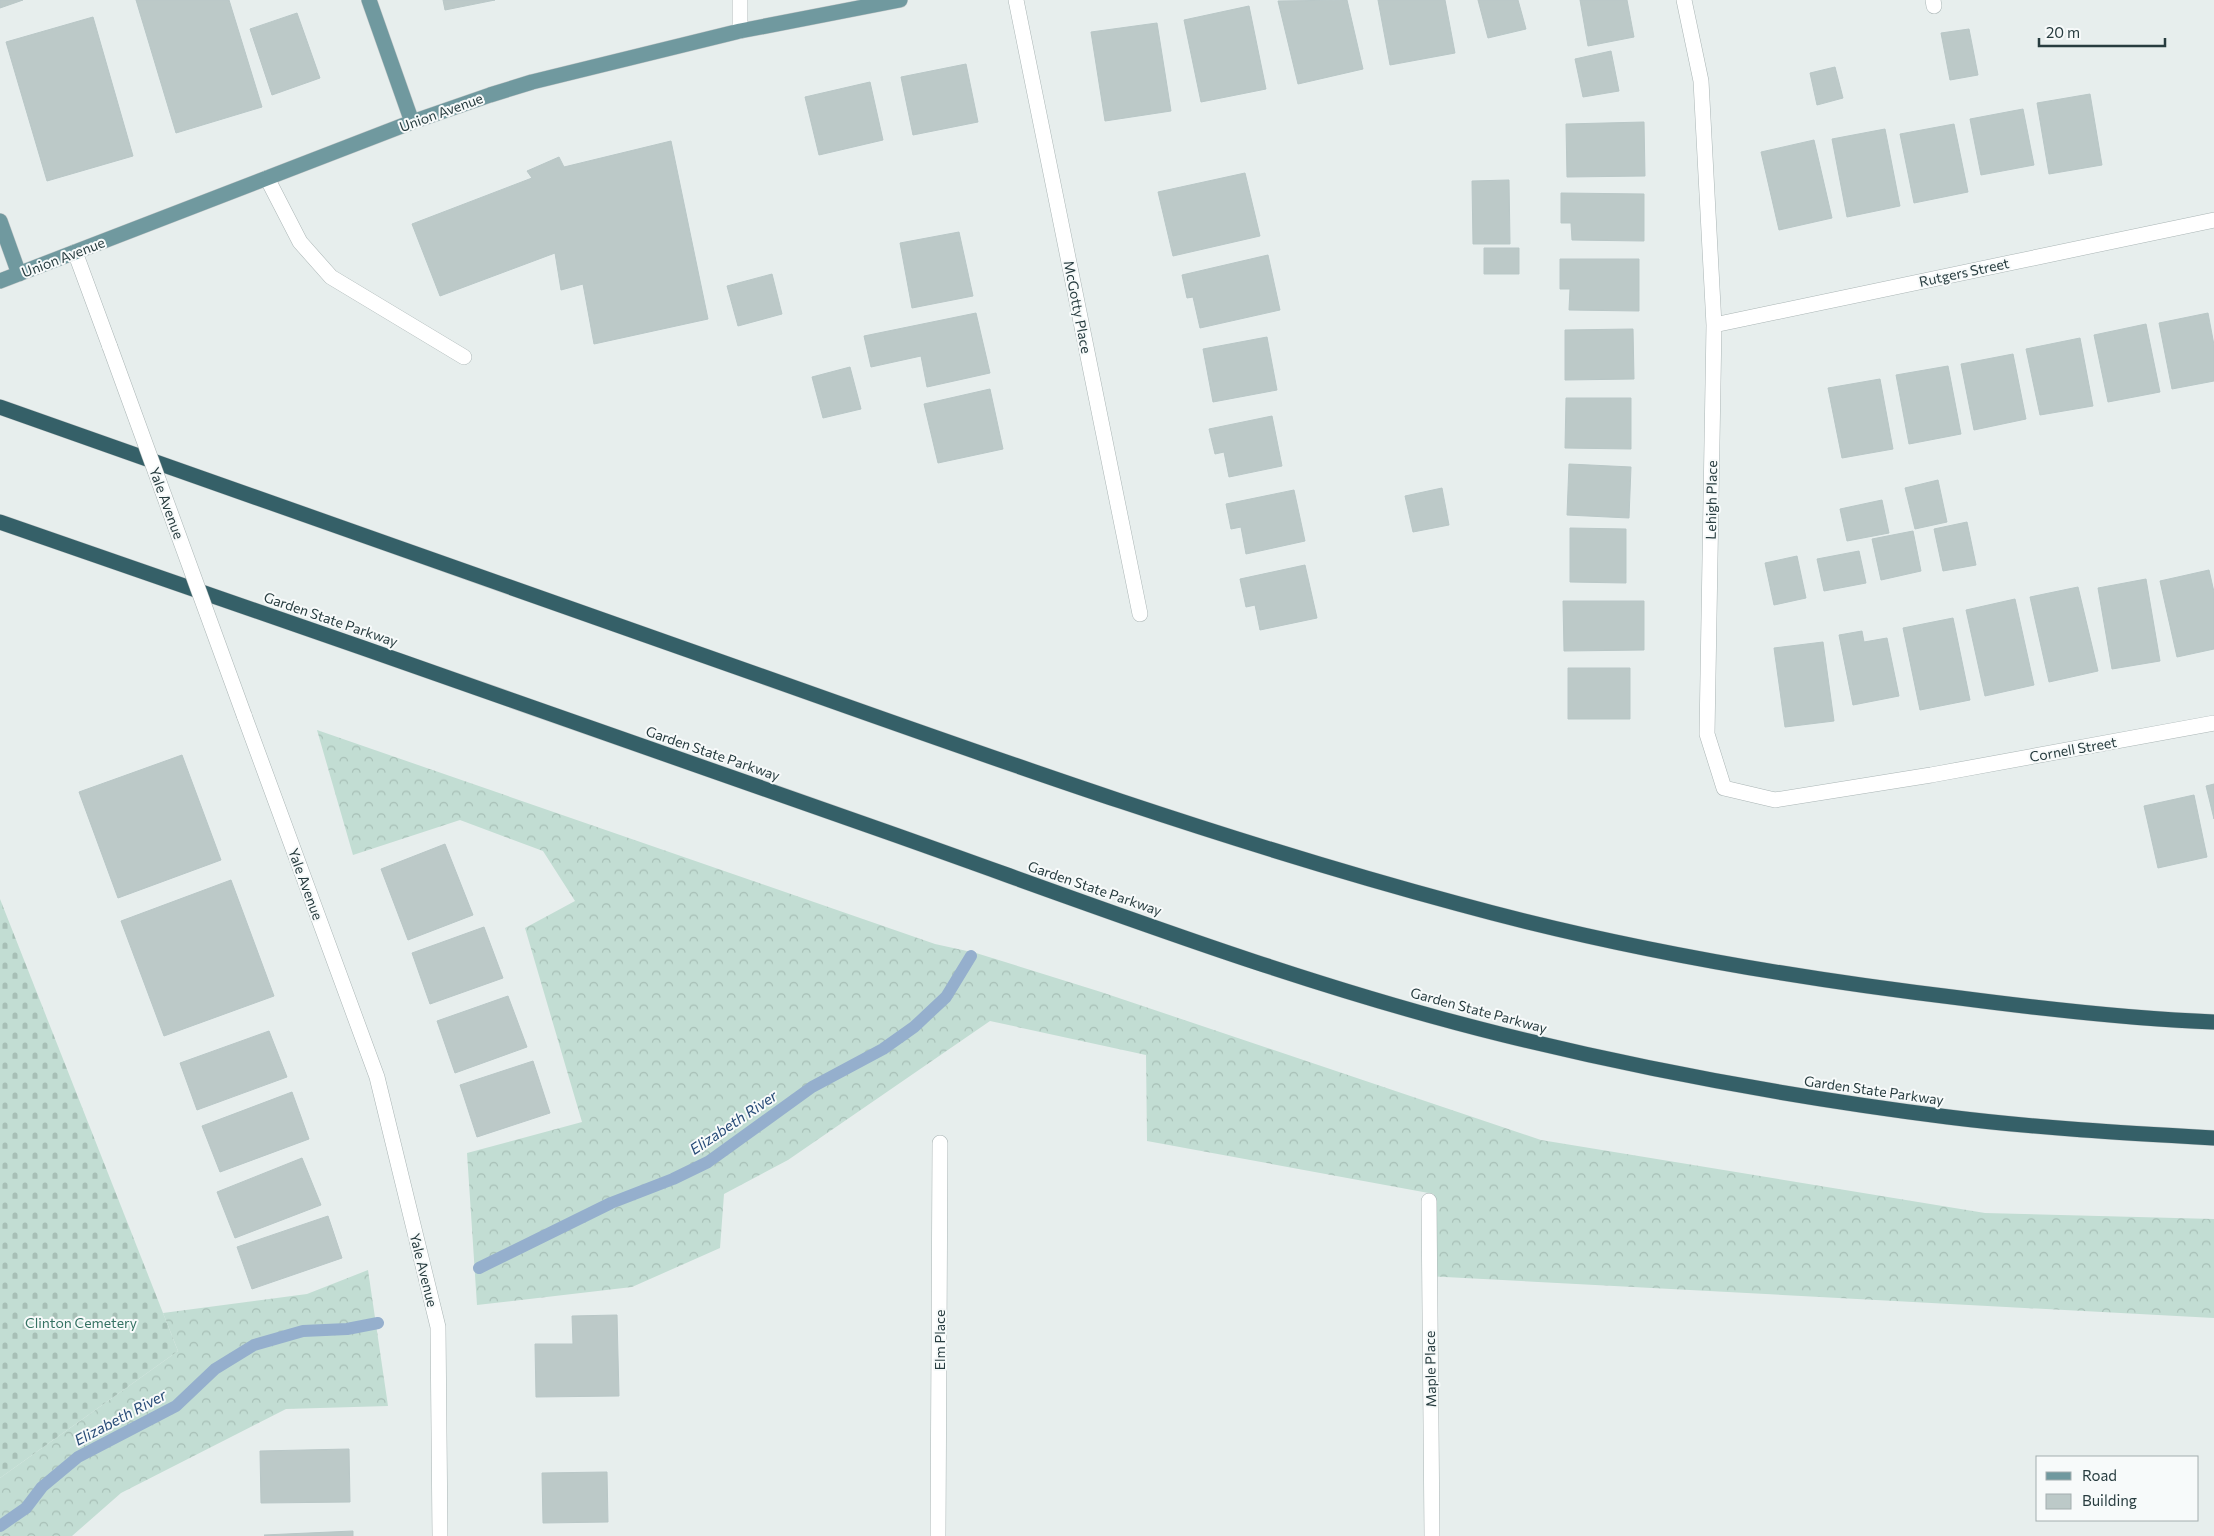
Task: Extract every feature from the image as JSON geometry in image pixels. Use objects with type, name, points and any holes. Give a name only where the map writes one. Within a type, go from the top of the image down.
[{"type":"highway","points":[[0,407],[882,719],[1112,798],[1310,862],[1466,906],[1615,942],[1771,971],[1907,992],[2049,1009],[2214,1022]]},
{"type":"highway","name":"Garden State Parkway","points":[[0,522],[416,666],[1205,944],[1354,993],[1491,1032],[1651,1068],[1802,1097],[1954,1117],[2107,1132],[2214,1138]]},
{"type":"main road","points":[[369,0],[412,122]]},
{"type":"main road","name":"Union Avenue","points":[[0,281],[412,122],[474,100],[532,82],[740,31],[900,0]]},
{"type":"main road","points":[[0,222],[19,274]]},
{"type":"street","points":[[740,0],[740,31]]},
{"type":"street","name":"McGotty Place","points":[[1016,0],[1140,614]]},
{"type":"street","name":"Lehigh Place","points":[[1684,0],[1701,81],[1714,325],[1707,734],[1724,788],[1775,800],[1931,775]]},
{"type":"street","points":[[267,178],[300,242],[331,277],[464,357]]},
{"type":"street","name":"Rutgers Street","points":[[1714,325],[2214,220]]},
{"type":"street","name":"Yale Avenue","points":[[75,252],[377,1077],[438,1328],[440,1536]]},
{"type":"street","name":"Cornell Street","points":[[1931,775],[2214,723]]},
{"type":"street","name":"Elm Place","points":[[938,1536],[940,1143]]},
{"type":"street","name":"Maple Place","points":[[1428,1201],[1432,1536]]},
{"type":"green space","points":[[317,730],[935,944],[976,953],[1101,992],[1541,1140],[1985,1213],[2214,1219],[2214,1318],[1426,1276],[1434,1194],[1147,1141],[1146,1055],[990,1021],[788,1160],[724,1194],[720,1248],[632,1287],[477,1305],[467,1153],[582,1122],[525,928],[575,901],[543,851],[460,820],[353,855]]},
{"type":"green space","name":"Clinton Cemetery","points":[[0,899],[178,1351],[0,1478]]},
{"type":"green space","points":[[368,1270],[388,1406],[286,1409],[121,1493],[72,1536],[0,1536],[0,1478],[178,1351],[163,1313],[307,1294]]},
{"type":"building","points":[[0,0],[23,0],[0,8]]},
{"type":"building","points":[[136,0],[229,0],[262,107],[176,133]]},
{"type":"building","points":[[443,0],[495,0],[445,10]]},
{"type":"building","points":[[1347,0],[1363,69],[1298,84],[1278,1]]},
{"type":"building","points":[[1378,0],[1445,0],[1455,53],[1390,65]]},
{"type":"building","points":[[1478,0],[1518,0],[1526,29],[1488,38]]},
{"type":"building","points":[[1580,0],[1627,0],[1634,37],[1588,46]]},
{"type":"building","points":[[1249,6],[1266,89],[1201,102],[1184,20]]},
{"type":"building","points":[[297,13],[320,78],[272,95],[250,29]]},
{"type":"building","points":[[93,17],[133,156],[47,181],[6,42]]},
{"type":"building","points":[[1157,23],[1171,111],[1105,121],[1091,32]]},
{"type":"building","points":[[1969,29],[1978,75],[1950,80],[1941,33]]},
{"type":"building","points":[[1611,51],[1619,91],[1583,97],[1575,59]]},
{"type":"building","points":[[966,64],[978,122],[913,135],[901,77]]},
{"type":"building","points":[[1835,67],[1843,98],[1817,105],[1810,73]]},
{"type":"building","points":[[870,82],[883,140],[819,155],[805,97]]},
{"type":"building","points":[[2090,94],[2102,165],[2049,174],[2037,103]]},
{"type":"building","points":[[2023,109],[2034,165],[1981,175],[1970,119]]},
{"type":"building","points":[[1644,122],[1645,176],[1567,177],[1566,124]]},
{"type":"building","points":[[1954,124],[1968,192],[1914,203],[1900,134]]},
{"type":"building","points":[[1885,129],[1900,206],[1847,217],[1832,139]]},
{"type":"building","points":[[1814,140],[1832,218],[1779,230],[1761,152]]},
{"type":"building","points":[[671,141],[708,319],[594,344],[583,284],[561,290],[555,253],[440,296],[412,224],[532,178],[527,171],[559,157],[564,167]]},
{"type":"building","points":[[1245,173],[1260,236],[1173,256],[1158,192]]},
{"type":"building","points":[[1509,180],[1510,244],[1473,244],[1472,181]]},
{"type":"building","points":[[1561,193],[1644,194],[1644,241],[1572,240],[1571,223],[1561,223]]},
{"type":"building","points":[[959,232],[973,296],[912,308],[900,243]]},
{"type":"building","points":[[1484,248],[1519,248],[1519,274],[1484,274]]},
{"type":"building","points":[[1268,255],[1280,310],[1200,328],[1193,297],[1187,298],[1182,275]]},
{"type":"building","points":[[1560,259],[1639,259],[1639,311],[1569,310],[1570,289],[1560,289]]},
{"type":"building","points":[[772,274],[782,314],[738,326],[727,286]]},
{"type":"building","points":[[976,313],[990,373],[927,387],[921,356],[871,367],[864,336]]},
{"type":"building","points":[[2208,313],[2214,345],[2214,381],[2172,389],[2159,323]]},
{"type":"building","points":[[2146,324],[2160,392],[2108,402],[2094,335]]},
{"type":"building","points":[[1633,329],[1634,379],[1565,380],[1565,330]]},
{"type":"building","points":[[1267,337],[1277,390],[1213,402],[1203,349]]},
{"type":"building","points":[[2080,338],[2093,406],[2040,415],[2026,349]]},
{"type":"building","points":[[2013,354],[2026,419],[1974,430],[1961,364]]},
{"type":"building","points":[[1948,366],[1961,434],[1909,444],[1896,375]]},
{"type":"building","points":[[850,367],[861,409],[823,418],[812,377]]},
{"type":"building","points":[[1880,379],[1893,449],[1842,458],[1828,388]]},
{"type":"building","points":[[990,389],[1003,449],[938,463],[924,404]]},
{"type":"building","points":[[1566,398],[1631,398],[1631,449],[1565,448]]},
{"type":"building","points":[[1272,416],[1282,466],[1229,477],[1224,452],[1215,454],[1209,429]]},
{"type":"building","points":[[1569,464],[1631,467],[1629,518],[1567,515]]},
{"type":"building","points":[[1938,480],[1947,522],[1915,529],[1905,488]]},
{"type":"building","points":[[1442,488],[1449,525],[1413,532],[1405,496]]},
{"type":"building","points":[[1294,490],[1305,541],[1246,554],[1241,527],[1231,529],[1226,504]]},
{"type":"building","points":[[1882,500],[1889,533],[1847,541],[1840,509]]},
{"type":"building","points":[[1967,522],[1976,565],[1943,571],[1934,529]]},
{"type":"building","points":[[1570,528],[1626,529],[1626,583],[1570,582]]},
{"type":"building","points":[[1913,531],[1921,571],[1881,580],[1872,539]]},
{"type":"building","points":[[1859,551],[1866,583],[1824,591],[1817,559]]},
{"type":"building","points":[[1797,556],[1806,598],[1774,605],[1765,563]]},
{"type":"building","points":[[1305,565],[1317,618],[1260,630],[1255,605],[1246,607],[1240,579]]},
{"type":"building","points":[[2209,570],[2214,592],[2214,649],[2177,657],[2160,581]]},
{"type":"building","points":[[2146,579],[2160,661],[2112,669],[2098,588]]},
{"type":"building","points":[[2078,587],[2098,671],[2049,682],[2030,597]]},
{"type":"building","points":[[2015,599],[2034,685],[1985,696],[1966,610]]},
{"type":"building","points":[[1563,601],[1644,601],[1644,650],[1564,651]]},
{"type":"building","points":[[1953,618],[1970,700],[1920,710],[1903,628]]},
{"type":"building","points":[[1862,631],[1864,642],[1887,638],[1899,696],[1853,705],[1839,635]]},
{"type":"building","points":[[1823,642],[1834,721],[1785,727],[1774,648]]},
{"type":"building","points":[[1568,668],[1630,668],[1630,719],[1568,719]]},
{"type":"building","points":[[182,755],[221,860],[118,898],[79,792]]},
{"type":"building","points":[[2214,784],[2214,819],[2206,786]]},
{"type":"building","points":[[2194,795],[2207,857],[2158,868],[2144,806]]},
{"type":"building","points":[[445,844],[473,915],[408,940],[381,869]]},
{"type":"building","points":[[231,880],[274,996],[164,1036],[121,921]]},
{"type":"building","points":[[484,927],[503,978],[430,1004],[412,953]]},
{"type":"building","points":[[508,996],[527,1047],[455,1073],[437,1021]]},
{"type":"building","points":[[269,1031],[287,1077],[197,1110],[180,1063]]},
{"type":"building","points":[[533,1061],[550,1113],[477,1137],[460,1085]]},
{"type":"building","points":[[292,1092],[309,1139],[220,1172],[202,1126]]},
{"type":"building","points":[[302,1158],[321,1205],[235,1238],[217,1192]]},
{"type":"building","points":[[328,1216],[342,1258],[252,1289],[237,1247]]},
{"type":"building","points":[[617,1315],[619,1396],[536,1397],[535,1344],[573,1344],[572,1316]]},
{"type":"building","points":[[349,1449],[350,1502],[261,1503],[260,1451]]},
{"type":"building","points":[[607,1472],[608,1522],[543,1523],[542,1473]]},
{"type":"building","points":[[353,1531],[353,1536],[264,1535]]},
{"type":"waterway","name":"Elizabeth River","points":[[479,1268],[611,1203],[673,1179],[708,1162],[812,1087],[883,1049],[914,1027],[946,997],[971,956]]},
{"type":"waterway","name":"Elizabeth River","points":[[0,1526],[26,1508],[42,1487],[78,1457],[176,1406],[215,1369],[254,1345],[303,1331],[347,1329],[378,1323]]}]
